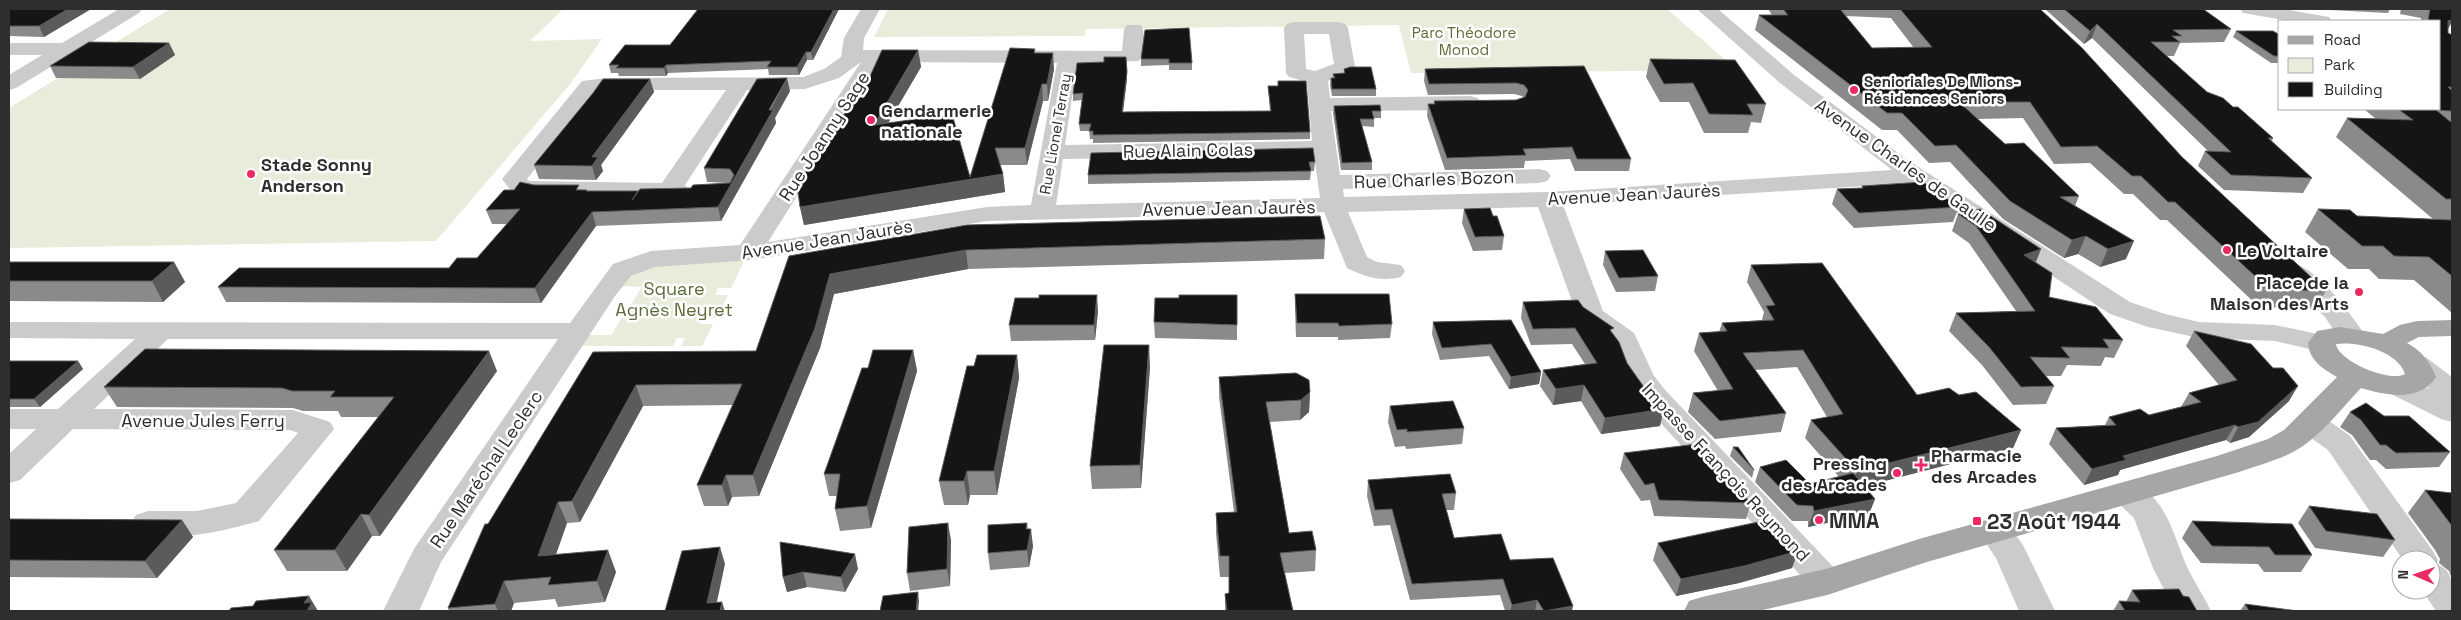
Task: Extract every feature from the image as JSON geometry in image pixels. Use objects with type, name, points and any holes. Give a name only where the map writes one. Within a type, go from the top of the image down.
[{"type":"main road","points":[[2386,344],[2406,331],[2452,328]]},
{"type":"main road","points":[[2351,335],[2386,344],[2402,352],[2408,375],[2376,382],[2355,376],[2330,360],[2323,352],[2322,343],[2327,337],[2351,335]]},
{"type":"main road","points":[[1702,611],[1827,582],[1994,530],[2228,464],[2279,446],[2311,423],[2355,376]]},
{"type":"street","points":[[9,84],[132,9]]},
{"type":"street","name":"Rue Joanny Sage","points":[[752,252],[752,246],[863,56],[854,38],[870,9]]},
{"type":"street","name":"Avenue Charles de Gaulle","points":[[1707,9],[1787,80],[1916,176],[2120,308],[2158,321],[2199,330],[2274,333],[2322,343]]},
{"type":"street","points":[[2250,9],[2292,12],[2319,20]]},
{"type":"street","name":"Rue Lionel Terray","points":[[1042,213],[1068,58],[1132,57],[1134,29]]},
{"type":"street","points":[[9,49],[66,49]]},
{"type":"street","points":[[697,190],[539,190],[521,187],[514,179],[590,86],[608,84],[805,83],[841,68],[863,56],[1068,58]]},
{"type":"street","points":[[1317,78],[1331,194],[1356,262],[1372,270],[1392,271]]},
{"type":"street","points":[[669,190],[741,83]]},
{"type":"street","points":[[1321,105],[1495,103]]},
{"type":"street","name":"Rue Alain Colas","points":[[1052,152],[1324,148]]},
{"type":"street","name":"Avenue Jean Jaurès","points":[[578,331],[604,292],[622,270],[650,259],[752,252],[987,214],[1042,213],[1331,194],[1916,176]]},
{"type":"street","name":"Impasse François Reymond","points":[[1544,188],[1591,315],[1624,339],[1640,378],[1654,398],[1827,582]]},
{"type":"street","points":[[2276,255],[2336,312],[2351,335]]},
{"type":"street","points":[[9,330],[578,331]]},
{"type":"street","points":[[9,472],[161,330]]},
{"type":"street","name":"Rue Maréchal Leclerc","points":[[401,611],[426,558],[578,331]]},
{"type":"street","points":[[2408,375],[2438,380],[2452,394]]},
{"type":"street","points":[[2408,375],[2452,412]]},
{"type":"street","name":"Avenue Jules Ferry","points":[[9,419],[293,420],[319,429],[246,513],[197,524],[118,523]]},
{"type":"street","points":[[2311,423],[2339,444],[2414,550]]},
{"type":"street","points":[[2128,493],[2148,512],[2170,568],[2193,611]]},
{"type":"street","points":[[1994,530],[2011,554],[2037,611]]},
{"type":"street","points":[[2441,590],[2452,606]]},
{"type":"green space","name":"Stade Sonny Anderson","points":[[170,9],[563,9],[530,41],[602,39],[571,83],[436,241],[9,248],[9,108]]},
{"type":"green space","name":"Parc Théodore Monod","points":[[888,9],[1667,9],[1737,70],[1411,73],[1399,25],[1086,29],[1085,36],[874,37]]},
{"type":"green space","name":"Square Agnès Neyret","points":[[745,259],[731,288],[718,288],[715,295],[728,295],[717,318],[704,317],[700,324],[713,324],[702,346],[681,346],[685,338],[677,338],[673,346],[579,346],[586,335],[611,335],[642,287],[618,286],[631,276],[661,265],[678,262]]},
{"type":"building","points":[[9,9],[68,9],[39,26],[9,26]]},
{"type":"building","points":[[698,9],[834,9],[811,52],[806,52],[797,67],[767,67],[771,61],[666,65],[664,68],[616,68],[619,65],[609,65],[625,45],[670,45]]},
{"type":"building","points":[[1783,9],[1840,9],[1872,48],[1932,47],[1900,9],[2040,9],[2082,48],[2182,157],[2326,291],[2269,289],[2175,202],[2168,202],[2141,176],[2132,176],[2097,146],[2061,147],[2030,102],[1959,102],[2005,144],[2024,143],[2079,196],[2060,197],[2134,241],[2108,249],[2086,236],[2072,240],[2010,201],[1956,145],[1935,146],[1902,113],[1887,113],[1759,15],[1788,15]]},
{"type":"building","points":[[2064,9],[2203,9],[2231,29],[2173,30],[2182,36],[2172,36],[2180,42],[2151,42],[2207,92],[2223,98],[2233,107],[2238,107],[2273,138],[2268,138],[2312,178],[2231,175],[2205,151],[2231,152],[2097,24],[2090,31]]},
{"type":"building","points":[[2430,9],[2452,9],[2452,20],[2448,21],[2448,33],[2452,35],[2452,87],[2448,87],[2452,91],[2452,111],[2436,110],[2441,110],[2441,20],[2428,20]]},
{"type":"building","points":[[1189,28],[1192,63],[1169,63],[1169,59],[1141,59],[1145,30]]},
{"type":"building","points":[[2236,31],[2273,31],[2278,34],[2278,56],[2274,56]]},
{"type":"building","points":[[89,42],[169,43],[133,67],[50,66]]},
{"type":"building","points":[[1010,48],[1035,49],[1034,53],[1053,53],[1047,84],[1042,84],[1025,148],[995,148],[1003,174],[800,207],[797,185],[853,101],[860,98],[882,50],[918,50],[874,125],[952,114],[970,177]]},
{"type":"building","points":[[1104,57],[1126,57],[1127,72],[1122,112],[1271,111],[1268,86],[1278,86],[1278,81],[1306,81],[1310,132],[1093,135],[1093,131],[1089,131],[1091,124],[1079,124],[1083,93],[1073,94],[1077,63],[1104,62]]},
{"type":"building","points":[[1650,59],[1735,60],[1766,104],[1747,104],[1753,115],[1709,114],[1693,83],[1664,84]]},
{"type":"building","points":[[1584,66],[1631,159],[1577,159],[1572,147],[1523,149],[1526,155],[1447,158],[1428,104],[1435,104],[1434,101],[1516,100],[1525,97],[1528,90],[1524,85],[1516,83],[1429,84],[1425,69]]},
{"type":"building","points":[[1350,67],[1371,67],[1376,89],[1332,89],[1331,78],[1335,78],[1333,74],[1345,73],[1344,69]]},
{"type":"building","points":[[787,78],[769,110],[773,110],[718,207],[592,212],[535,288],[218,287],[239,268],[449,268],[457,258],[477,258],[520,209],[486,210],[504,190],[514,190],[520,182],[534,185],[579,185],[576,190],[586,191],[638,191],[632,200],[640,189],[691,188],[693,185],[730,183],[734,175],[730,169],[704,168],[757,79]]},
{"type":"building","points":[[603,79],[650,79],[592,157],[598,157],[592,166],[534,165],[593,93]]},
{"type":"building","points":[[1380,105],[1381,111],[1372,111],[1374,119],[1360,119],[1372,162],[1342,163],[1334,106]]},
{"type":"building","points":[[2399,110],[2436,110],[2452,123],[2452,199],[2446,199],[2347,118],[2413,120]]},
{"type":"building","points":[[1313,148],[1315,162],[1309,162],[1311,171],[1088,175],[1091,153]]},
{"type":"building","points":[[1923,182],[1959,207],[1859,213],[1837,189],[1863,188],[1862,186]]},
{"type":"building","points":[[1490,208],[1493,216],[1497,216],[1504,236],[1475,237],[1464,209]]},
{"type":"building","points":[[1980,209],[2041,249],[2024,255],[2052,273],[2049,297],[2096,307],[2123,340],[2103,339],[2109,348],[2061,347],[2070,358],[2030,357],[2054,386],[2021,387],[1989,347],[1956,313],[2035,311],[1976,226],[1958,214]]},
{"type":"building","points":[[2318,209],[2350,210],[2357,216],[2452,220],[2452,276],[2429,257],[2394,256],[2383,246],[2362,246]]},
{"type":"building","points":[[1320,216],[1325,239],[966,250],[830,274],[815,328],[753,475],[726,475],[722,485],[697,485],[742,384],[636,385],[572,501],[558,502],[538,556],[608,550],[597,581],[548,585],[551,577],[504,581],[495,604],[448,608],[485,524],[488,524],[593,352],[756,351],[789,256],[967,225]]},
{"type":"building","points":[[1643,250],[1658,276],[1619,278],[1605,251]]},
{"type":"building","points":[[9,262],[174,262],[152,281],[9,281]]},
{"type":"building","points":[[1822,263],[1917,395],[1949,388],[1959,395],[1976,392],[2021,430],[1857,471],[1811,420],[1843,414],[1803,350],[1743,353],[1786,413],[1720,421],[1693,393],[1733,389],[1699,333],[1727,331],[1722,323],[1774,320],[1766,306],[1775,305],[1751,265]]},
{"type":"building","points":[[1295,294],[1389,294],[1392,324],[1339,326],[1338,323],[1297,323]]},
{"type":"building","points":[[1039,295],[1097,295],[1094,325],[1009,325],[1015,298],[1039,298]]},
{"type":"building","points":[[1179,295],[1237,295],[1237,325],[1154,322],[1155,298],[1179,298]]},
{"type":"building","points":[[1578,300],[1583,307],[1614,328],[1610,330],[1619,342],[1627,363],[1646,390],[1664,409],[1605,418],[1584,385],[1556,389],[1543,370],[1597,363],[1575,328],[1533,329],[1523,302]]},
{"type":"building","points":[[1511,320],[1541,372],[1511,377],[1491,344],[1442,348],[1433,322]]},
{"type":"building","points":[[2194,331],[2251,344],[2273,368],[2283,368],[2298,386],[2258,422],[2238,427],[2235,425],[2123,456],[2126,460],[2092,469],[2056,428],[2116,425],[2109,417],[2140,409],[2149,415],[2201,402],[2189,393],[2237,380]]},
{"type":"building","points":[[1104,345],[1149,345],[1140,465],[1090,466]]},
{"type":"building","points":[[145,349],[489,351],[369,515],[361,514],[335,550],[274,550],[394,397],[330,397],[335,391],[292,391],[282,388],[104,387]]},
{"type":"building","points":[[873,350],[913,350],[867,506],[835,509],[840,474],[824,474],[862,368],[868,368]]},
{"type":"building","points":[[977,355],[1017,355],[994,471],[967,471],[964,481],[939,481],[967,366],[974,366]]},
{"type":"building","points":[[9,361],[78,361],[34,399],[9,399]]},
{"type":"building","points":[[1296,373],[1309,380],[1310,392],[1301,400],[1266,402],[1289,533],[1312,531],[1316,550],[1280,553],[1293,611],[1227,611],[1225,594],[1229,593],[1229,556],[1220,556],[1216,513],[1237,512],[1219,377]]},
{"type":"building","points":[[1453,401],[1464,428],[1407,432],[1407,429],[1397,430],[1390,406]]},
{"type":"building","points":[[2366,403],[2384,416],[2409,416],[2450,452],[2396,453],[2386,445],[2380,445],[2361,420],[2350,412]]},
{"type":"building","points":[[1697,444],[1751,503],[1659,500],[1654,483],[1645,485],[1624,453]]},
{"type":"building","points":[[1733,447],[1738,447],[1754,470]]},
{"type":"building","points":[[1786,460],[1810,484],[1853,473],[1875,499],[1814,511],[1813,506],[1797,505],[1760,467]]},
{"type":"building","points":[[1450,474],[1456,493],[1442,494],[1454,538],[1501,534],[1510,560],[1553,558],[1573,606],[1544,611],[1537,600],[1512,605],[1503,579],[1412,584],[1392,509],[1375,510],[1368,480]]},
{"type":"building","points":[[2425,490],[2452,493],[2452,526]]},
{"type":"building","points":[[2309,506],[2377,514],[2395,540],[2326,531]]},
{"type":"building","points":[[9,519],[182,520],[145,561],[9,560]]},
{"type":"building","points":[[1768,520],[1798,551],[1744,566],[1681,579],[1658,543]]},
{"type":"building","points":[[2192,521],[2292,524],[2312,555],[2275,555],[2269,547],[2212,546]]},
{"type":"building","points":[[948,523],[947,569],[907,573],[909,527]]},
{"type":"building","points":[[1027,523],[1026,529],[1031,529],[1027,550],[988,553],[988,525]]},
{"type":"building","points":[[780,542],[855,554],[841,577],[803,572],[783,577]]},
{"type":"building","points":[[720,547],[707,603],[722,602],[720,611],[665,611],[682,551]]},
{"type":"building","points":[[2179,589],[2183,596],[2189,597],[2197,611],[2125,611],[2119,601],[2140,602],[2132,590]]},
{"type":"building","points":[[918,592],[916,611],[880,611],[883,596]]},
{"type":"building","points":[[309,596],[304,603],[312,602],[307,611],[229,611],[231,608],[253,606],[256,601]]},
{"type":"building","points":[[2245,604],[2298,611],[2249,611]]},
{"type":"place","name":"Senioriales De Mions- Résidences Seniors","points":[[1854,90]]},
{"type":"place","name":"Gendarmerie nationale","points":[[871,120]]},
{"type":"place","name":"Stade Sonny Anderson","points":[[251,174]]},
{"type":"place","name":"Le Voltaire","points":[[2227,250]]},
{"type":"place","name":"Place de la Maison des Arts","points":[[2359,292]]},
{"type":"place","name":"Pharmacie des Arcades","points":[[1921,465]]},
{"type":"place","name":"Pressing des Arcades","points":[[1897,473]]},
{"type":"place","name":"MMA","points":[[1819,520]]},
{"type":"place","name":"23 Août 1944","points":[[1977,521]]}]
